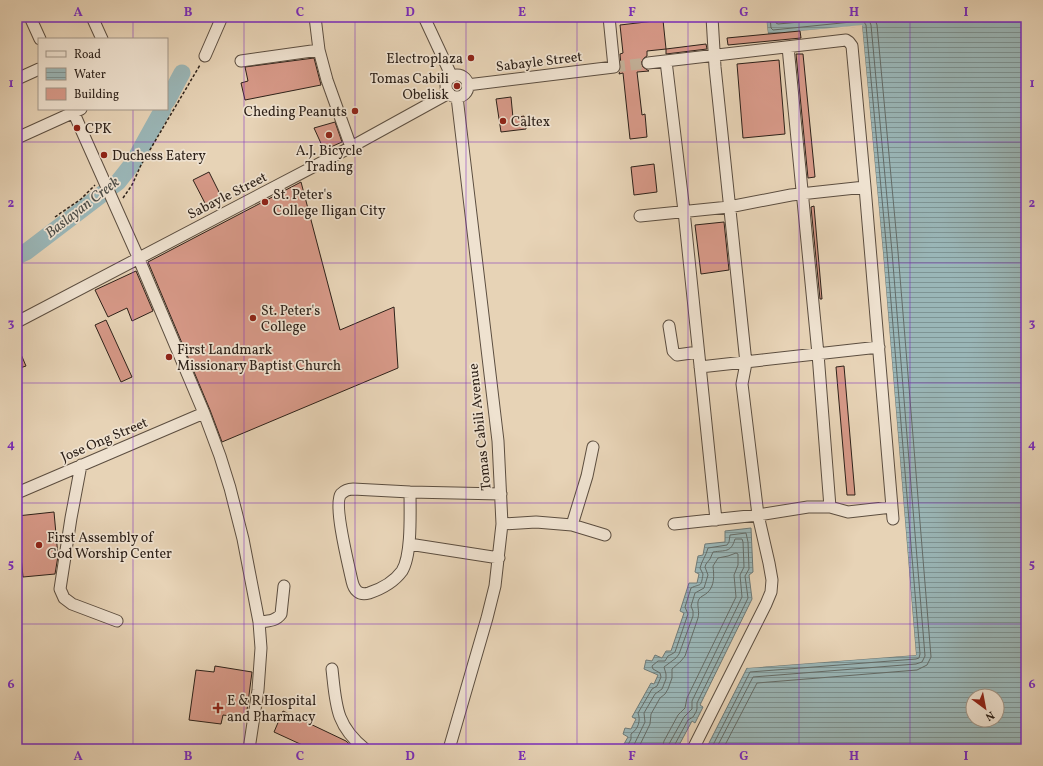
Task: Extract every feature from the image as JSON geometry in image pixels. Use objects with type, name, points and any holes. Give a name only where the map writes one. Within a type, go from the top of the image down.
[{"type":"street","points":[[30,17],[40,38]]},
{"type":"street","points":[[92,17],[102,38]]},
{"type":"street","points":[[205,56],[222,17]]},
{"type":"street","points":[[315,17],[319,50],[327,80],[351,147]]},
{"type":"street","points":[[424,17],[452,77]]},
{"type":"street","name":"Sabayle Street","points":[[467,85],[614,67],[609,17]]},
{"type":"street","points":[[693,749],[766,604],[771,592],[772,580],[770,563],[758,515],[742,384],[746,363],[714,56],[712,17]]},
{"type":"street","points":[[648,63],[846,40],[852,46],[880,348],[893,519]]},
{"type":"street","points":[[788,47],[818,354],[830,507]]},
{"type":"street","points":[[242,61],[319,50]]},
{"type":"street","points":[[666,61],[684,211],[716,520]]},
{"type":"street","points":[[17,79],[38,69]]},
{"type":"street","points":[[458,76],[464,78],[467,85],[465,93],[453,95],[446,84],[452,77],[458,76]]},
{"type":"street","name":"Sabayle Street","points":[[17,322],[453,95]]},
{"type":"street","name":"Tomas Cabili Avenue","points":[[450,749],[495,586],[502,524],[498,441],[462,150],[453,95]]},
{"type":"street","points":[[17,138],[75,110],[204,413],[230,488],[243,539],[260,622],[261,648],[258,690],[249,749]]},
{"type":"street","points":[[640,216],[729,207],[791,195],[865,187]]},
{"type":"street","points":[[669,326],[674,353],[677,355],[698,352]]},
{"type":"street","points":[[700,367],[880,348]]},
{"type":"street","name":"Jose Ong Street","points":[[17,493],[204,413]]},
{"type":"street","points":[[572,525],[587,476],[593,447]]},
{"type":"street","points":[[82,466],[71,518],[60,589],[64,598],[72,604],[117,621]]},
{"type":"street","points":[[410,492],[409,544],[402,570],[394,580],[378,590],[364,594],[357,592],[352,581],[341,528],[339,498],[342,494],[353,489],[501,494]]},
{"type":"street","points":[[674,524],[758,515],[808,507],[830,507],[848,512],[892,507]]},
{"type":"street","points":[[502,524],[536,522],[572,525],[605,535]]},
{"type":"street","points":[[409,544],[499,558]]},
{"type":"street","points":[[260,622],[279,618],[281,614],[284,586]]},
{"type":"street","points":[[332,669],[336,708],[344,726],[354,740],[365,749]]},
{"type":"path","points":[[114,202],[126,194],[141,165],[205,56]]},
{"type":"path","points":[[55,217],[81,199],[97,184],[104,181]]},
{"type":"water","points":[[766,17],[1026,17],[1026,749],[706,749],[747,668],[916,655],[883,253],[862,26],[768,34]]},
{"type":"water","points":[[751,528],[753,572],[749,575],[752,599],[700,705],[703,707],[695,723],[692,721],[677,749],[621,749],[628,737],[623,734],[625,728],[631,729],[636,719],[632,717],[651,683],[654,684],[658,675],[644,669],[646,660],[652,661],[655,655],[662,658],[666,651],[671,651],[684,613],[680,611],[689,583],[697,583],[699,574],[695,572],[698,556],[703,555],[705,544],[725,542],[725,531]]},
{"type":"pier","points":[[764,17],[766,17],[768,34],[862,25],[883,253],[916,655],[747,668],[748,666],[914,653],[881,253],[860,27],[768,36],[766,35]]},
{"type":"building","points":[[663,20],[666,49],[647,51],[647,56],[641,63],[643,67],[649,71],[637,72],[642,115],[645,114],[647,137],[630,139],[623,73],[619,74],[621,66],[620,54],[623,53],[620,25]]},
{"type":"building","points":[[800,31],[801,38],[728,45],[727,38]]},
{"type":"building","points":[[706,44],[707,49],[666,54],[666,49]]},
{"type":"building","points":[[796,54],[803,54],[815,177],[808,178]]},
{"type":"building","points":[[314,58],[321,85],[245,100],[241,83],[248,81],[245,67]]},
{"type":"building","points":[[779,60],[785,134],[743,138],[737,64]]},
{"type":"building","points":[[511,97],[513,118],[524,116],[526,129],[501,132],[496,99]]},
{"type":"building","points":[[335,122],[342,142],[324,150],[314,128]]},
{"type":"building","points":[[654,164],[657,192],[634,195],[631,167]]},
{"type":"building","points":[[209,172],[223,200],[207,207],[193,180]]},
{"type":"building","name":"St. Peter's College","points":[[301,182],[340,330],[394,307],[398,368],[222,442],[148,262]]},
{"type":"building","points":[[814,206],[822,299],[820,299],[811,207]]},
{"type":"building","points":[[724,222],[729,270],[701,274],[695,225]]},
{"type":"building","points":[[136,271],[153,311],[132,321],[127,308],[108,317],[95,290]]},
{"type":"building","points":[[106,320],[132,377],[121,382],[95,325]]},
{"type":"building","points":[[17,345],[26,366],[17,369]]},
{"type":"building","points":[[844,366],[855,495],[847,495],[836,367]]},
{"type":"building","name":"First Assembly of God Worship Center","points":[[54,512],[58,556],[55,574],[23,577],[17,516]]},
{"type":"building","name":"E & R Hospital and Pharmacy","points":[[215,666],[252,672],[246,718],[223,715],[221,724],[189,720],[196,670],[214,672]]},
{"type":"building","points":[[283,711],[346,741],[355,749],[311,749],[274,732]]},
{"type":"waterway","name":"Baslayan Creek","points":[[168,99],[182,73]]},
{"type":"waterway","name":"Baslayan Creek","points":[[17,256],[26,252],[118,182],[133,163],[162,110]]},
{"type":"tunnel","points":[[614,67],[648,63]]},
{"type":"place","name":"Electroplaza","points":[[471,58]]},
{"type":"place","name":"Tomas Cabili Obelisk","points":[[457,86]]},
{"type":"place","name":"Cheding Peanuts","points":[[355,111]]},
{"type":"place","name":"Caltex","points":[[503,121]]},
{"type":"place","name":"CPK","points":[[77,128]]},
{"type":"place","name":"A.J. Bicycle Trading","points":[[329,135]]},
{"type":"place","name":"Duchess Eatery","points":[[104,155]]},
{"type":"place","name":"St. Peter's College Iligan City","points":[[265,202]]},
{"type":"place","name":"St. Peter's College","points":[[253,318]]},
{"type":"place","name":"First Landmark Missionary Baptist Church","points":[[169,357]]},
{"type":"place","name":"First Assembly of God Worship Center","points":[[39,545]]},
{"type":"place","name":"E & R Hospital and Pharmacy","points":[[218,708]]}]
